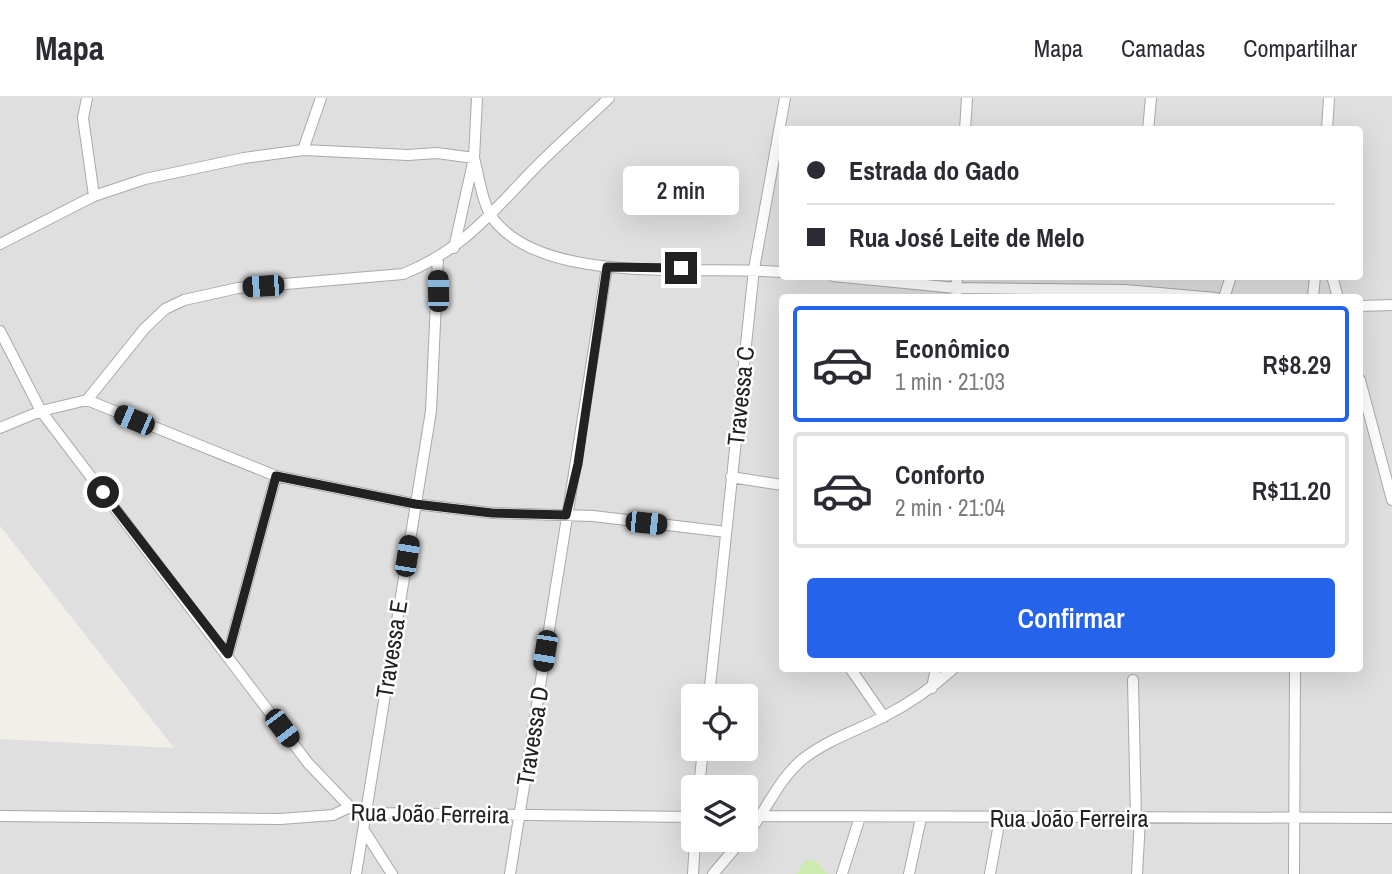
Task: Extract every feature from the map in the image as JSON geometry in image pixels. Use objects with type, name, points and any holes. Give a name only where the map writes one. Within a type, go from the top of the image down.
[{"type":"street","points":[[87,98],[82,118],[94,196]]},
{"type":"street","points":[[303,150],[321,98]]},
{"type":"street","points":[[454,248],[474,158],[477,98]]},
{"type":"street","points":[[87,400],[145,328],[165,309],[184,300],[237,288],[403,274],[438,258],[491,217],[532,171],[609,98]]},
{"type":"street","name":"Travessa C","points":[[780,126],[785,98]]},
{"type":"street","points":[[965,126],[967,98]]},
{"type":"street","points":[[1148,126],[1151,98]]},
{"type":"street","points":[[1327,126],[1329,98]]},
{"type":"street","name":"Travessa C","points":[[710,684],[754,269],[779,131]]},
{"type":"street","points":[[0,244],[94,196],[178,172],[303,150],[408,155],[437,153],[474,158]]},
{"type":"street","points":[[474,158],[491,217],[507,233],[553,257],[607,267],[779,272]]},
{"type":"street","name":"Travessa E","points":[[356,874],[365,832],[432,399],[438,258]]},
{"type":"street","name":"Travessa D","points":[[509,874],[566,515],[578,464],[607,267]]},
{"type":"street","points":[[878,280],[956,287],[1125,290],[1170,294]]},
{"type":"street","points":[[1125,290],[1126,280]]},
{"type":"street","points":[[1363,306],[1392,305]]},
{"type":"street","points":[[0,331],[41,411],[228,654],[308,763],[350,807]]},
{"type":"street","points":[[1363,391],[1392,500]]},
{"type":"street","points":[[0,428],[41,411],[87,400],[276,476],[415,504],[492,513],[566,515],[726,532]]},
{"type":"street","points":[[228,654],[276,476]]},
{"type":"street","points":[[731,477],[779,485]]},
{"type":"street","points":[[853,672],[884,717]]},
{"type":"street","points":[[932,688],[935,672]]},
{"type":"street","points":[[758,822],[782,783],[801,761],[834,739],[884,717],[932,688],[950,672]]},
{"type":"street","points":[[1294,874],[1295,672]]},
{"type":"street","points":[[1133,680],[1138,819],[1137,874]]},
{"type":"street","name":"Rua João Ferreira","points":[[0,816],[280,819],[325,816],[350,807],[367,813],[681,817]]},
{"type":"street","name":"Rua João Ferreira","points":[[758,816],[1392,818]]},
{"type":"street","points":[[842,874],[860,817]]},
{"type":"street","points":[[909,874],[921,818]]},
{"type":"street","points":[[990,874],[1000,818]]},
{"type":"street","points":[[365,832],[392,874]]},
{"type":"street","points":[[693,874],[694,852]]},
{"type":"street","points":[[713,874],[732,852]]},
{"type":"shaded area","points":[[0,98],[1392,98],[1392,874],[0,874],[0,739],[174,748],[0,526]]},
{"type":"green space","points":[[806,860],[816,861],[828,874],[796,874]]},
{"type":"route","points":[[103,492],[228,654],[276,476],[415,504],[492,513],[566,515],[578,464],[607,267],[681,268]]}]
